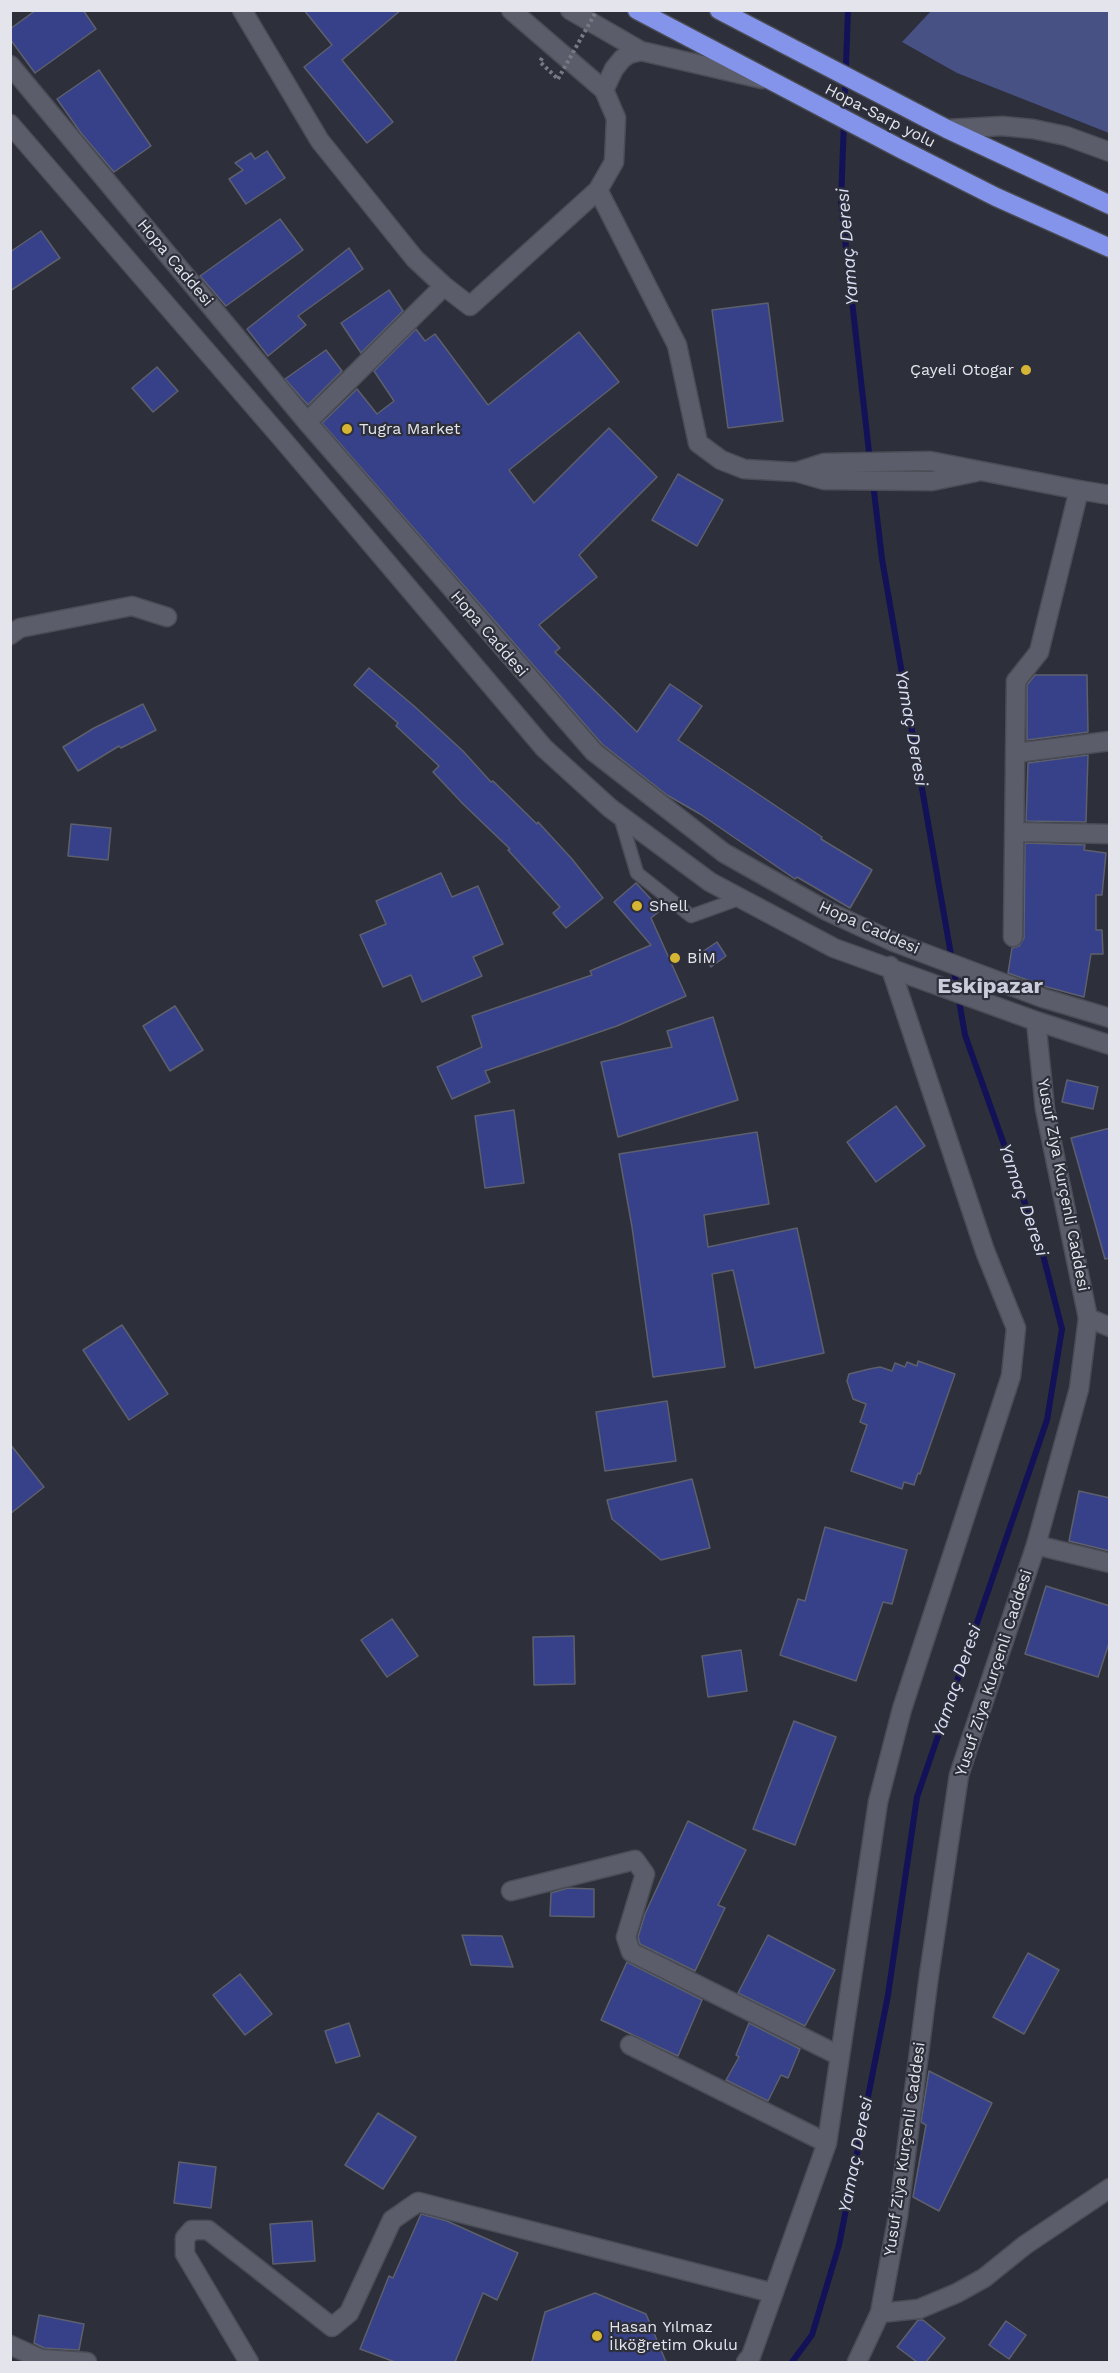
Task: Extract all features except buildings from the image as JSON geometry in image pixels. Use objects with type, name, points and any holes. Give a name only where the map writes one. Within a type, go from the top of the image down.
[{"type":"highway","name":"Hopa-Sarp yolu","points":[[637,10],[996,197],[1110,248]]},
{"type":"highway","points":[[719,10],[947,129],[1110,205]]},
{"type":"street","points":[[242,10],[320,141],[416,259],[444,286],[470,306],[598,190],[614,162],[616,118],[604,90],[511,10]]},
{"type":"street","points":[[570,10],[640,51],[772,82]]},
{"type":"street","points":[[604,90],[614,69],[622,59],[640,51]]},
{"type":"street","name":"Hopa Caddesi","points":[[10,64],[307,422],[594,752],[724,853],[827,911],[894,942],[1043,998],[1110,1018]]},
{"type":"street","name":"Hopa Caddesi","points":[[10,124],[284,441],[544,748],[620,816],[710,882],[834,948],[890,966],[1036,1021],[1110,1045]]},
{"type":"street","points":[[947,129],[1002,126],[1033,129],[1066,136],[1110,152]]},
{"type":"street","points":[[598,190],[677,345],[698,443],[720,460],[744,469],[796,472],[930,461],[1110,495]]},
{"type":"street","points":[[307,422],[444,286]]},
{"type":"street","points":[[824,471],[932,481],[976,471]]},
{"type":"street","points":[[1012,937],[1016,832],[1016,681],[1039,652],[1079,490]]},
{"type":"street","points":[[10,635],[20,628],[132,606],[167,618]]},
{"type":"street","points":[[1016,753],[1110,741]]},
{"type":"street","points":[[1016,832],[1110,834]]},
{"type":"street","points":[[746,2362],[751,2356],[827,2143],[878,1802],[902,1709],[1011,1376],[1016,1328],[985,1251],[890,966]]},
{"type":"street","name":"Yusuf Ziya Kurçenli Caddesi","points":[[857,2362],[880,2313],[898,2216],[929,1975],[959,1775],[1036,1545],[1079,1389],[1088,1318],[1045,1109],[1036,1021]]},
{"type":"street","points":[[1088,1318],[1110,1327]]},
{"type":"street","points":[[1036,1545],[1110,1563]]},
{"type":"street","points":[[511,1891],[635,1860],[645,1874],[626,1937],[631,1952],[840,2056]]},
{"type":"street","points":[[630,2045],[827,2143]]},
{"type":"street","points":[[880,2313],[919,2309],[957,2293],[984,2278],[1025,2245],[1110,2188]]},
{"type":"street","points":[[249,2362],[185,2254],[185,2238],[192,2230],[208,2230],[332,2327],[349,2313],[392,2220],[418,2202],[773,2293]]},
{"type":"street","points":[[10,2345],[41,2359],[87,2362]]},
{"type":"lane","points":[[620,816],[638,873],[691,916],[741,898]]},
{"type":"path","points":[[558,79],[597,10]]},
{"type":"shaded area","points":[[931,11],[1109,11],[1109,133],[957,73],[902,42]]},
{"type":"waterway","name":"Yamaç Deresi","points":[[848,10],[841,203],[870,461]]},
{"type":"waterway","name":"Yamaç Deresi","points":[[792,2362],[812,2335],[839,2245],[888,1995],[917,1797],[1047,1420],[1062,1329],[1042,1251],[965,1035],[882,559],[873,483]]},
{"type":"place","name":"Çayeli Otogar","points":[[1026,370]]},
{"type":"place","name":"Tugra Market","points":[[347,429]]},
{"type":"place","name":"Shell","points":[[637,906]]},
{"type":"place","name":"BİM","points":[[675,958]]},
{"type":"place","name":"Hasan Yılmaz İlköğretim Okulu","points":[[597,2336]]},
{"type":"district","name":"Eskipazar","points":[[990,987]]}]
